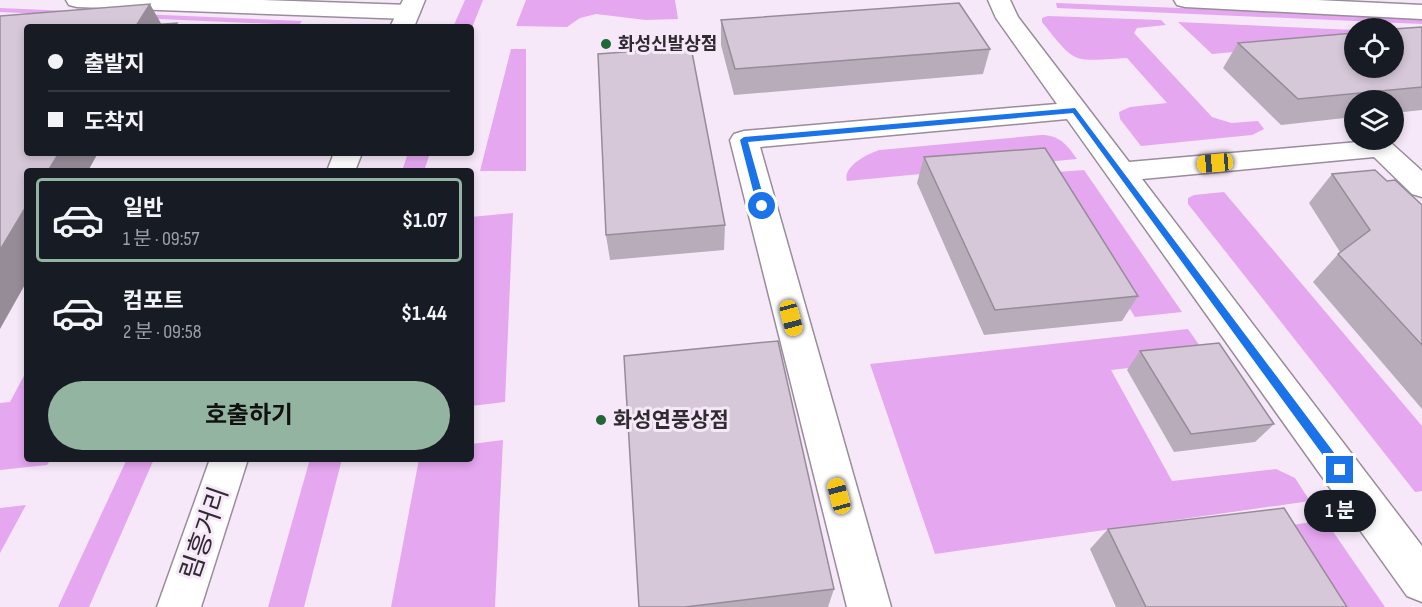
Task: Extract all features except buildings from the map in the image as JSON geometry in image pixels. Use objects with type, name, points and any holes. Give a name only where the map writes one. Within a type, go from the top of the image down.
[{"type":"street","points":[[77,0],[409,13]]},
{"type":"street","points":[[999,0],[1007,18],[1422,581]]},
{"type":"street","points":[[1185,0],[1422,12]]},
{"type":"street","points":[[868,607],[744,140],[1075,110]]},
{"type":"street","points":[[1120,172],[1380,148],[1422,187]]},
{"type":"street","name":"림흥거리","points":[[179,607],[228,462]]},
{"type":"shaded area","points":[[465,0],[483,0],[473,24],[454,24]]},
{"type":"shaded area","points":[[526,0],[675,0],[678,19],[646,20],[596,14],[580,18],[567,27],[516,26]]},
{"type":"shaded area","points":[[1056,3],[1374,16],[1422,19],[1422,24],[1404,23],[1404,18],[1344,18],[1344,21],[1057,8]]},
{"type":"shaded area","points":[[0,8],[302,21],[300,24],[276,24],[0,12]]},
{"type":"shaded area","points":[[1048,16],[1161,20],[1166,25],[1137,28],[1134,33],[1212,117],[1231,123],[1258,121],[1264,129],[1252,135],[1141,146],[1120,119],[1119,112],[1130,107],[1167,103],[1127,58],[1085,60],[1070,54],[1042,22],[1042,18]]},
{"type":"shaded area","points":[[1178,22],[1344,30],[1344,42],[1212,54]]},
{"type":"shaded area","points":[[511,49],[526,49],[526,171],[480,171]]},
{"type":"shaded area","points":[[1041,135],[1058,139],[1070,149],[1077,159],[847,181],[846,176],[852,166],[863,157],[880,150]]},
{"type":"shaded area","points":[[407,156],[429,156],[425,168],[403,168]]},
{"type":"shaded area","points":[[1084,170],[1182,312],[1135,317],[1043,173]]},
{"type":"shaded area","points":[[1224,192],[1422,426],[1422,491],[1415,492],[1188,204],[1188,198],[1194,195]]},
{"type":"shaded area","points":[[513,213],[505,402],[474,406],[474,217]]},
{"type":"shaded area","points":[[1188,329],[1209,359],[1111,370],[1172,481],[1276,469],[1295,478],[1310,501],[935,554],[870,364]]},
{"type":"shaded area","points":[[24,376],[24,462],[49,462],[47,465],[0,470],[0,403],[10,402]]},
{"type":"shaded area","points":[[503,440],[495,607],[391,607],[418,462],[474,462],[474,444]]},
{"type":"shaded area","points":[[126,462],[153,462],[89,607],[58,607]]},
{"type":"shaded area","points":[[309,462],[341,462],[304,607],[268,607]]},
{"type":"shaded area","points":[[26,505],[0,553],[0,508]]},
{"type":"shaded area","points":[[1325,520],[1385,607],[1322,607],[1272,528]]},
{"type":"place","name":"화성신발상점","points":[[606,44]]},
{"type":"place","name":"화성연풍상점","points":[[601,420]]},
{"type":"route","points":[[762,206],[744,140],[1075,110],[1340,470]]}]
